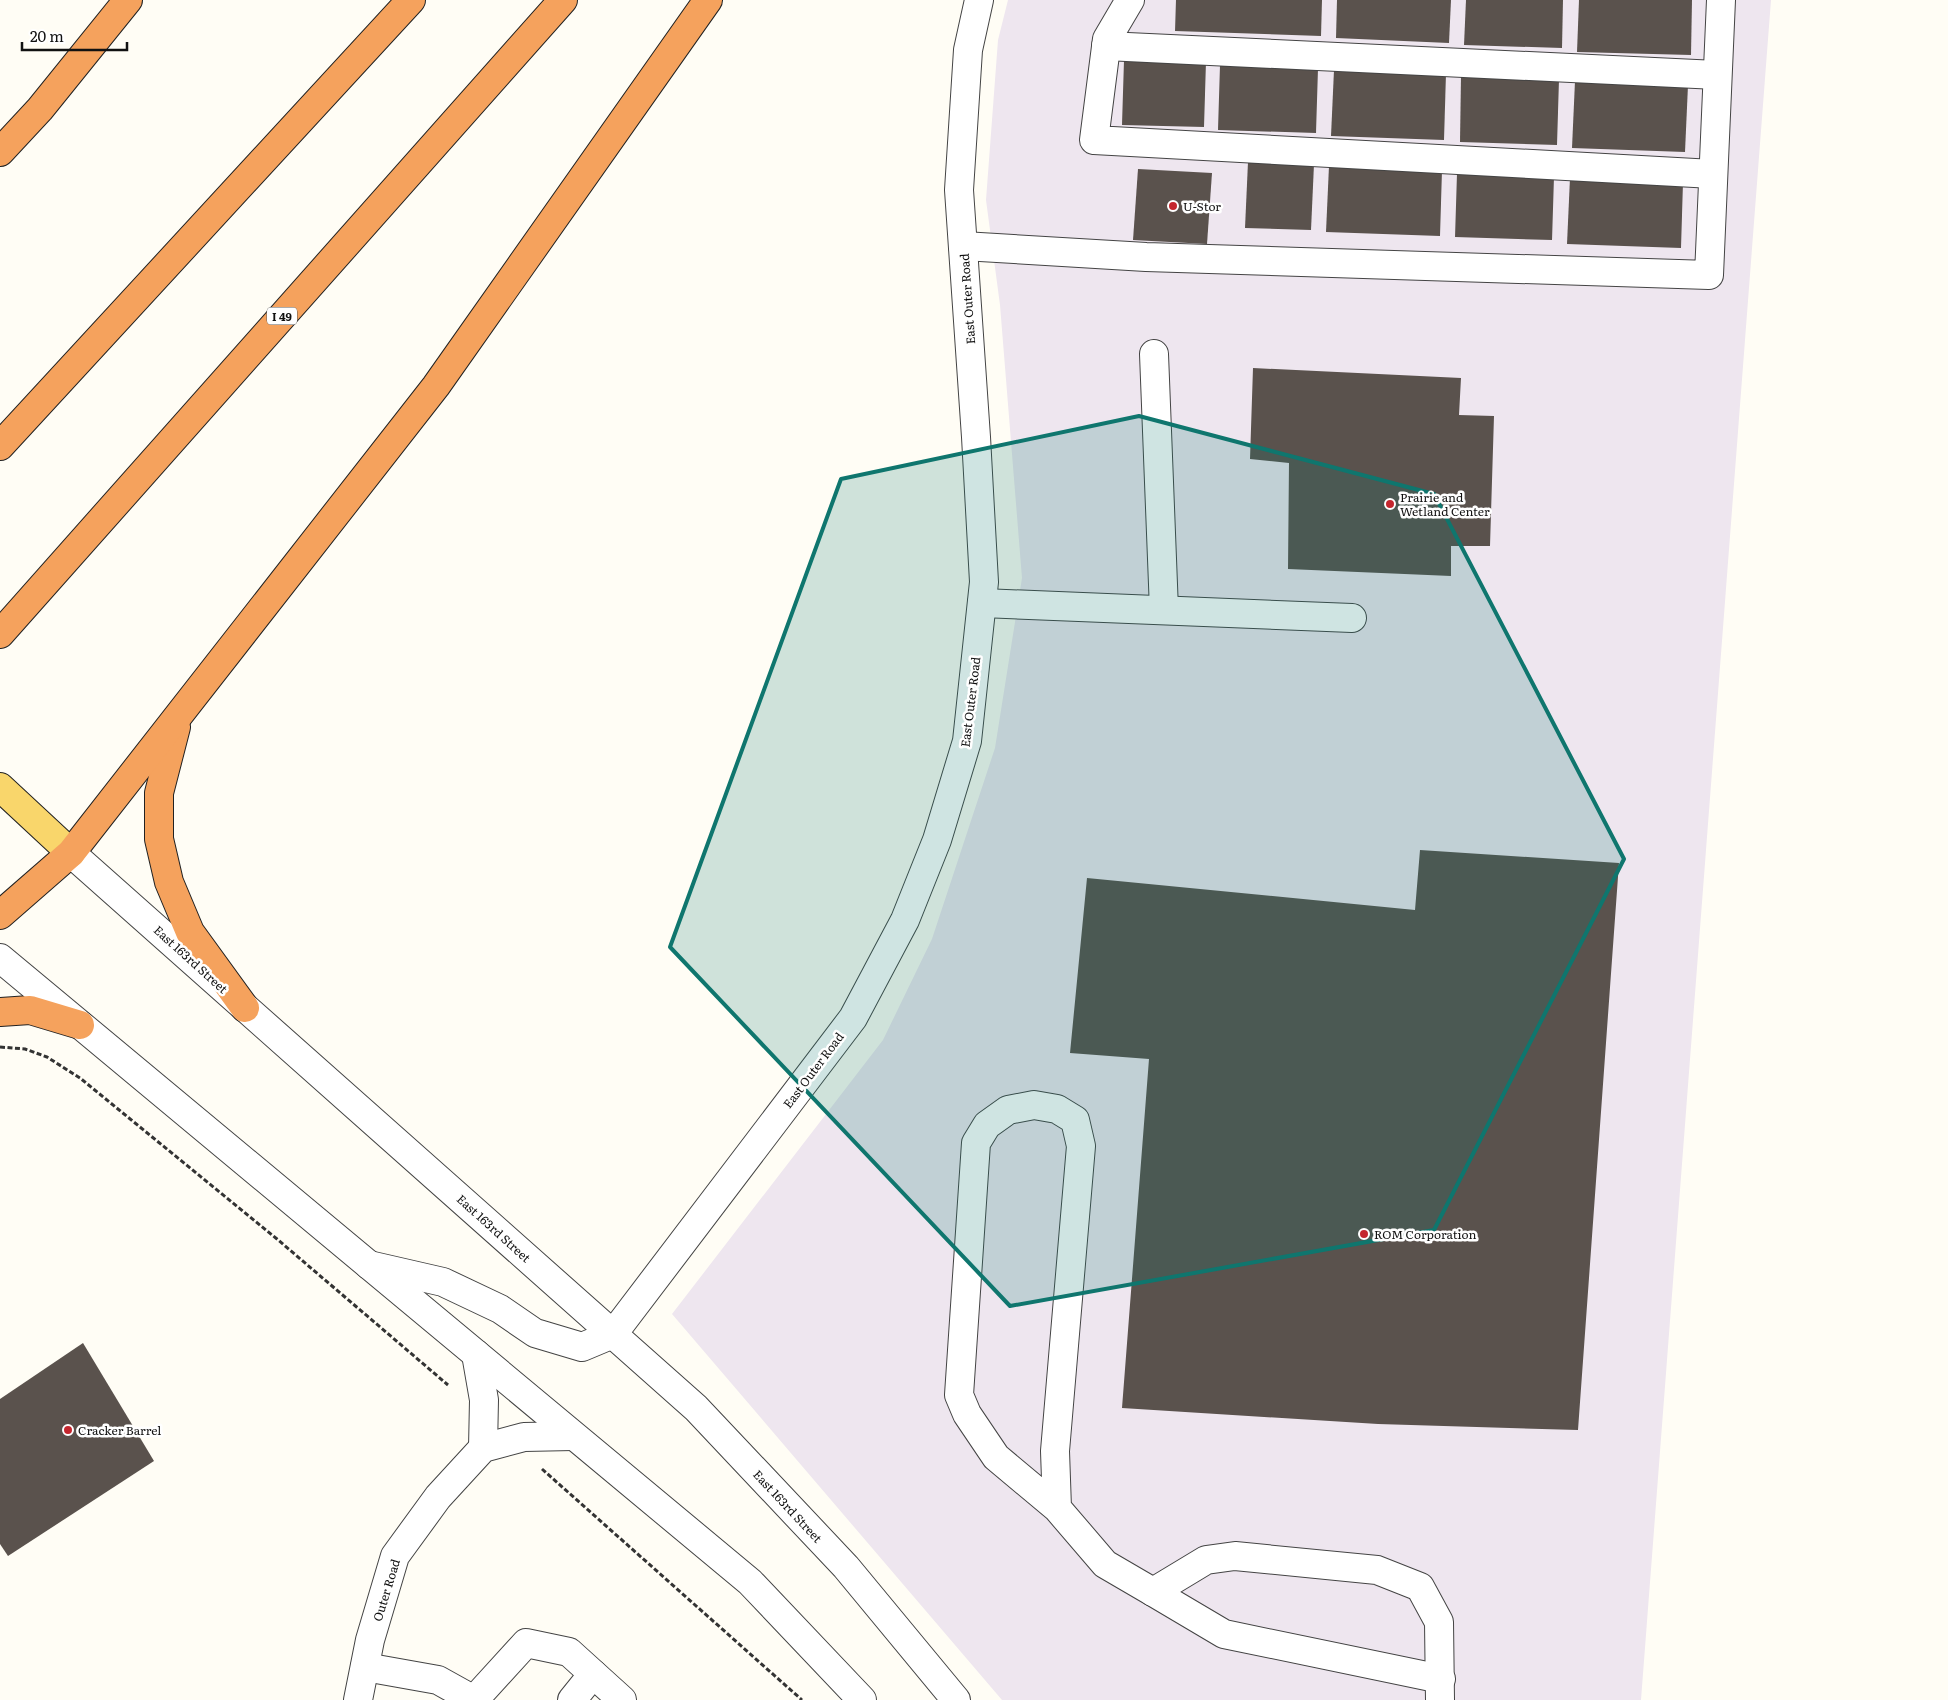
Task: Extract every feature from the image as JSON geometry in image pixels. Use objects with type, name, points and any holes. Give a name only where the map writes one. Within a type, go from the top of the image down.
[{"type":"highway","points":[[0,152],[40,109],[128,0]]},
{"type":"highway","points":[[0,446],[411,0]]},
{"type":"highway","name":"I 49","points":[[1,633],[563,0]]},
{"type":"highway","points":[[0,915],[71,853],[436,386],[708,0]]},
{"type":"highway","points":[[179,715],[159,793],[160,844],[169,882],[190,932],[245,1008]]},
{"type":"highway","points":[[0,1012],[30,1010],[80,1024]]},
{"type":"main road","name":"East 163rd Street","points":[[0,786],[71,853]]},
{"type":"street","name":"East Outer Road","points":[[613,1334],[854,1018],[905,920],[937,840],[967,741],[984,582],[959,190],[968,50],[979,0]]},
{"type":"street","points":[[1130,0],[1107,39],[1094,140],[1713,174]]},
{"type":"street","points":[[963,246],[1146,258],[1709,275],[1721,0]]},
{"type":"street","points":[[1106,46],[1718,75]]},
{"type":"street","points":[[1154,354],[1164,610]]},
{"type":"street","points":[[982,602],[1352,618]]},
{"type":"street","name":"East 163rd Street","points":[[71,853],[696,1408],[846,1568],[956,1700]]},
{"type":"street","points":[[0,958],[750,1582],[862,1700]]},
{"type":"street","points":[[1057,1508],[1055,1451],[1081,1146],[1075,1120],[1057,1109],[1034,1105],[1008,1110],[987,1125],[976,1143],[959,1395],[967,1414],[996,1457],[1057,1508],[1105,1564],[1224,1634],[1441,1690],[1439,1622],[1420,1587],[1377,1570],[1235,1556],[1206,1560],[1153,1592]]},
{"type":"street","points":[[369,1265],[444,1282],[500,1309],[535,1333],[582,1347],[613,1334]]},
{"type":"street","points":[[476,1354],[484,1400],[483,1448],[524,1437],[574,1436]]},
{"type":"street","name":"Outer Road","points":[[358,1700],[370,1640],[395,1556],[438,1497],[483,1448]]},
{"type":"street","points":[[365,1667],[438,1680],[475,1700],[526,1643],[569,1652],[622,1700]]},
{"type":"street","points":[[572,1700],[593,1674]]},
{"type":"path","points":[[0,1047],[25,1049],[47,1057],[80,1078],[277,1239],[484,1416]]},
{"type":"path","points":[[511,1440],[802,1700]]},
{"type":"highlighted area","points":[[1139,416],[1434,494],[1624,859],[1434,1230],[1010,1306],[670,947],[841,479]]},
{"type":"shaded area","points":[[1008,0],[1771,0],[1641,1700],[1002,1700],[672,1314],[883,1040],[932,939],[995,748],[1022,578],[1000,305],[986,200],[998,40]]},
{"type":"building","points":[[1176,0],[1322,0],[1321,36],[1175,31]]},
{"type":"building","points":[[1337,0],[1451,0],[1449,43],[1336,38]]},
{"type":"building","points":[[1466,0],[1563,0],[1562,48],[1464,45]]},
{"type":"building","points":[[1579,0],[1692,0],[1691,55],[1577,52]]},
{"type":"building","points":[[1124,60],[1206,61],[1204,127],[1122,125]]},
{"type":"building","points":[[1220,65],[1318,68],[1316,133],[1218,130]]},
{"type":"building","points":[[1334,70],[1446,73],[1444,140],[1331,136]]},
{"type":"building","points":[[1461,76],[1559,79],[1557,145],[1460,142]]},
{"type":"building","points":[[1575,81],[1688,85],[1685,152],[1572,148]]},
{"type":"building","points":[[1248,162],[1314,164],[1311,230],[1245,228]]},
{"type":"building","points":[[1329,166],[1442,170],[1440,236],[1326,232]]},
{"type":"building","name":"U-Stor","points":[[1138,169],[1212,173],[1207,244],[1133,240]]},
{"type":"building","points":[[1457,173],[1554,176],[1552,240],[1455,237]]},
{"type":"building","points":[[1570,178],[1683,182],[1681,248],[1567,244]]},
{"type":"building","name":"Prairie and Wetland Center","points":[[1253,368],[1461,378],[1459,415],[1494,416],[1490,546],[1451,546],[1451,576],[1288,569],[1289,463],[1250,459]]},
{"type":"building","name":"ROM Corporation","points":[[1420,850],[1619,863],[1578,1430],[1378,1424],[1122,1408],[1149,1059],[1070,1053],[1087,878],[1415,910]]},
{"type":"building","name":"Cracker Barrel","points":[[83,1343],[154,1461],[8,1556],[0,1544],[0,1399]]},
{"type":"place","name":"U-Stor","points":[[1173,206]]},
{"type":"place","name":"Prairie and Wetland Center","points":[[1390,504]]},
{"type":"place","name":"ROM Corporation","points":[[1364,1234]]},
{"type":"place","name":"Cracker Barrel","points":[[68,1430]]}]
